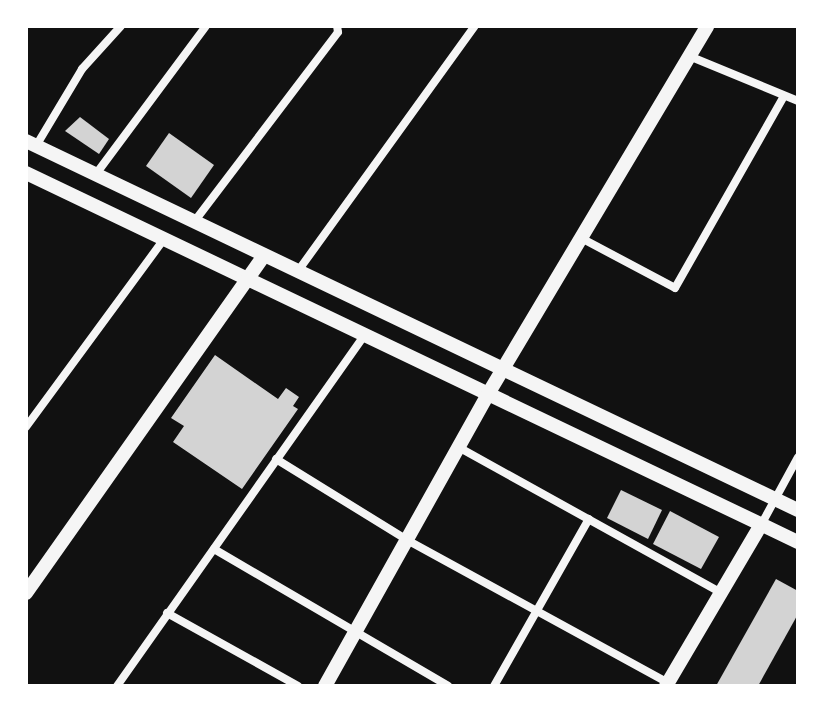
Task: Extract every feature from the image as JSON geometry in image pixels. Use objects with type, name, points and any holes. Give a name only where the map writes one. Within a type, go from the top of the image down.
[{"type":"street","points":[[121,26],[82,69],[31,143],[798,510]]},
{"type":"street","points":[[96,174],[206,26]]},
{"type":"street","points":[[194,222],[338,32],[337,26]]},
{"type":"street","points":[[298,271],[475,26]]},
{"type":"street","points":[[325,686],[488,394],[707,26]]},
{"type":"street","points":[[689,56],[798,101]]},
{"type":"street","points":[[583,239],[675,288],[784,96]]},
{"type":"street","points":[[26,173],[798,542]]},
{"type":"street","points":[[26,427],[164,239]]},
{"type":"street","points":[[26,593],[264,255]]},
{"type":"street","points":[[117,686],[365,335]]},
{"type":"street","points":[[460,448],[720,592]]},
{"type":"street","points":[[276,459],[407,540],[667,684],[798,457]]},
{"type":"street","points":[[494,686],[589,519]]},
{"type":"street","points":[[214,549],[448,686]]},
{"type":"street","points":[[167,613],[298,686]]},
{"type":"building","points":[[80,117],[109,139],[99,154],[65,131]]},
{"type":"building","points":[[169,133],[214,165],[191,198],[146,166]]},
{"type":"building","points":[[215,355],[278,399],[286,388],[299,397],[293,406],[298,409],[242,489],[173,442],[184,426],[171,418]]},
{"type":"building","points":[[621,490],[662,510],[648,539],[607,518]]},
{"type":"building","points":[[670,511],[719,537],[701,569],[653,544]]},
{"type":"building","points":[[776,579],[798,591],[798,614],[758,686],[716,686]]}]
